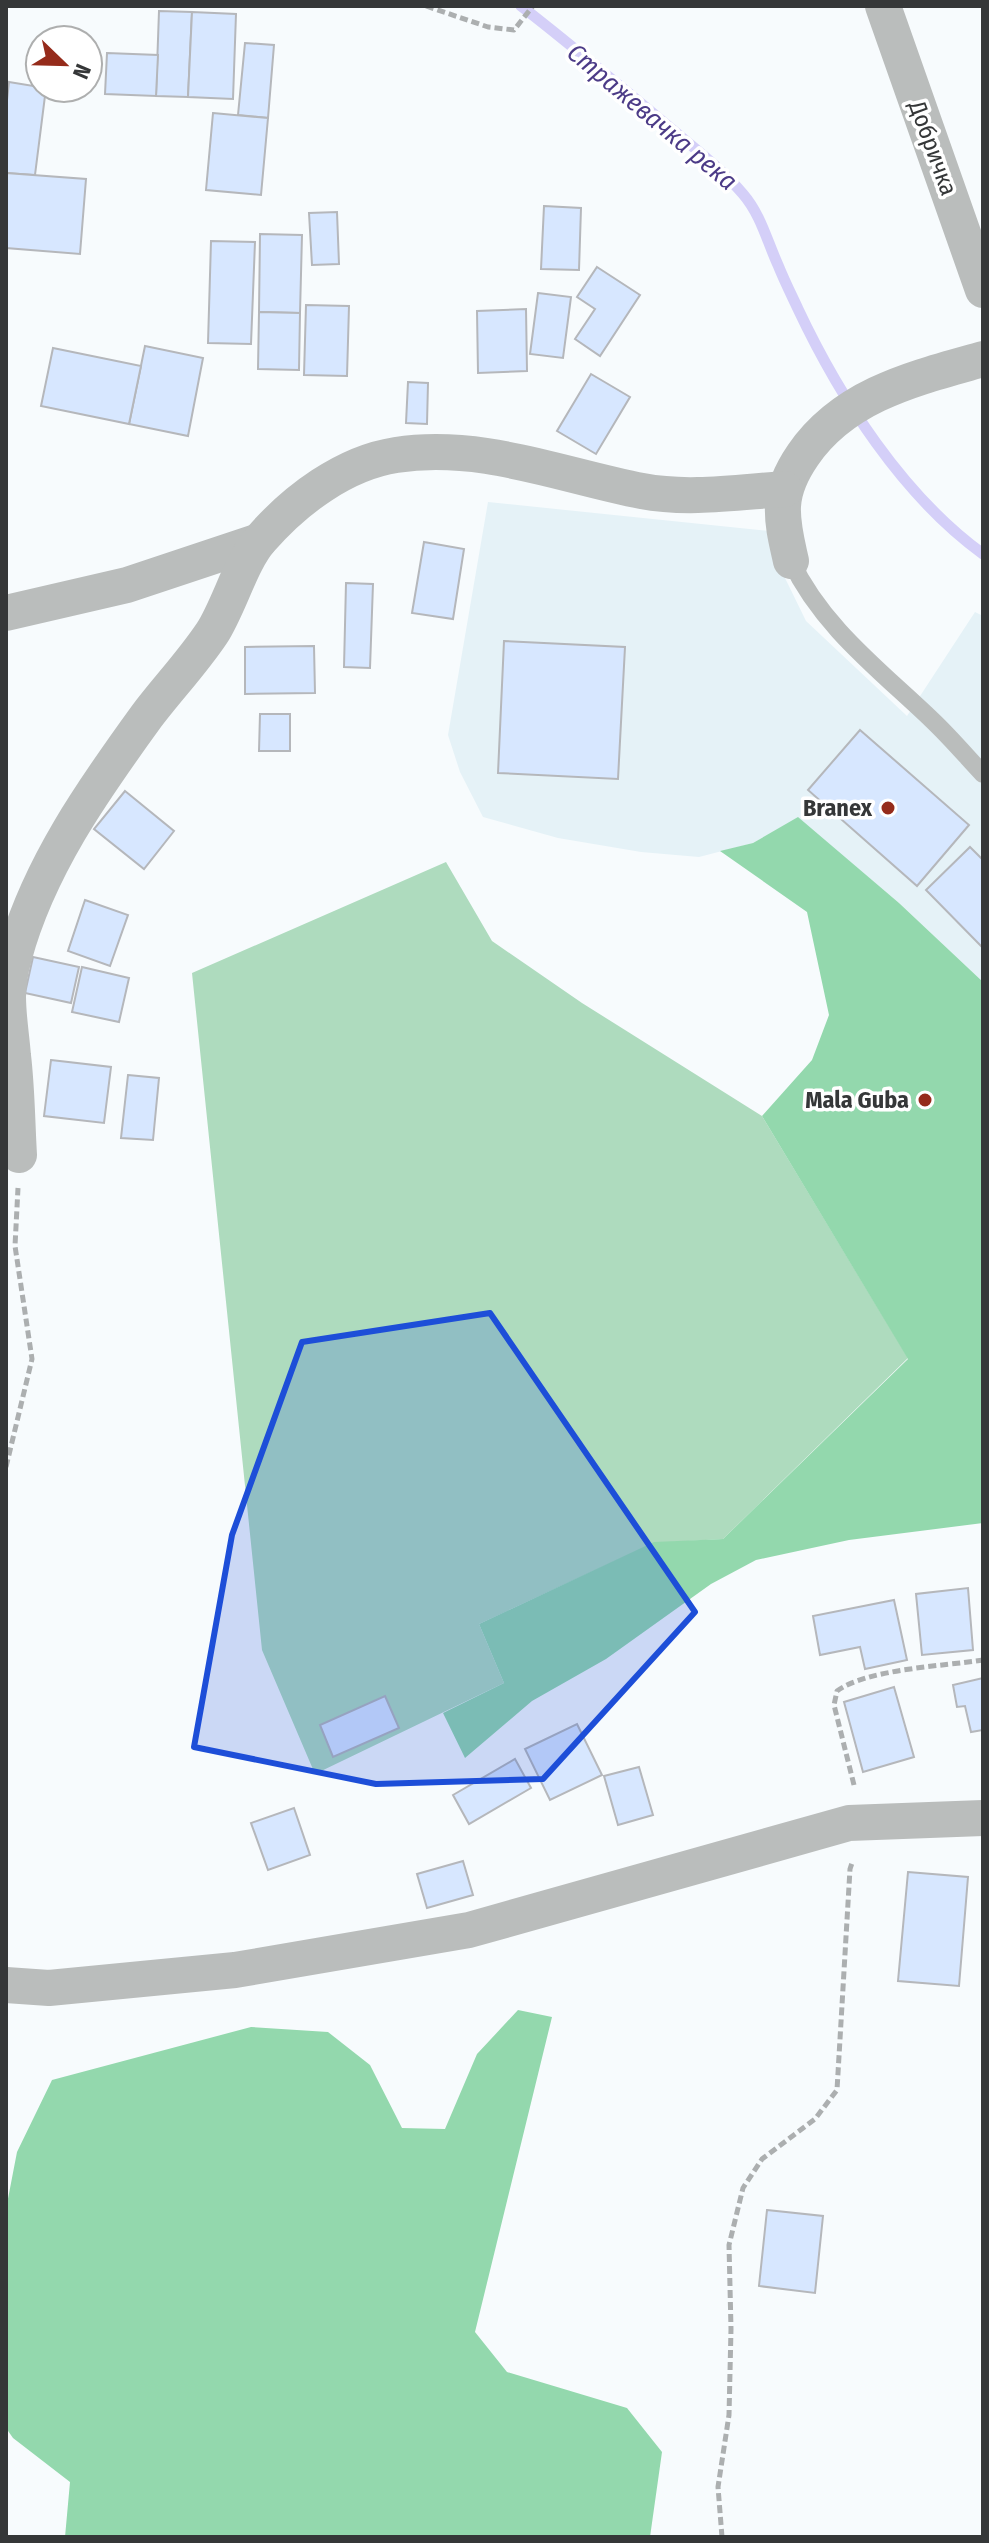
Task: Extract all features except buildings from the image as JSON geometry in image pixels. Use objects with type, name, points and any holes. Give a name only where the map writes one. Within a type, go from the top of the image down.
[{"type":"street","name":"Добричка","points":[[883,6],[983,290]]},
{"type":"street","points":[[791,561],[784,533],[785,489],[791,472],[830,423],[886,389],[983,359]]},
{"type":"street","points":[[19,1155],[13,1055],[6,1007],[13,959],[26,920],[53,860],[95,788],[212,632],[259,541],[302,500],[344,470],[393,455],[424,452],[481,453],[645,492],[686,494],[785,489]]},
{"type":"street","points":[[6,613],[127,585],[259,541]]},
{"type":"street","points":[[6,1985],[49,1988],[235,1970],[469,1930],[849,1823],[983,1818]]},
{"type":"lane","points":[[791,561],[804,588],[839,632],[934,722],[983,774]]},
{"type":"path","points":[[426,6],[488,27],[514,30],[533,6]]},
{"type":"path","points":[[6,1467],[32,1359],[15,1246],[19,1155]]},
{"type":"path","points":[[722,2537],[718,2487],[729,2415],[729,2245],[743,2188],[762,2159],[815,2119],[837,2090],[850,1869],[864,1823],[834,1705],[837,1691],[868,1677],[983,1660]]},
{"type":"highlighted area","points":[[490,1313],[695,1612],[543,1779],[376,1784],[194,1747],[232,1535],[302,1342]]},
{"type":"shaded area","points":[[488,502],[770,531],[785,578],[806,621],[907,716],[975,612],[983,616],[983,982],[899,903],[798,818],[753,843],[699,857],[641,852],[558,838],[483,817],[460,772],[448,735]]},
{"type":"green space","points":[[798,817],[899,903],[983,982],[983,1523],[849,1540],[756,1560],[711,1584],[606,1659],[532,1701],[465,1758],[443,1713],[504,1683],[479,1624],[654,1542],[723,1539],[908,1359],[762,1116],[812,1060],[829,1015],[807,912],[720,851],[753,843]]},
{"type":"green space","points":[[446,862],[492,941],[582,1003],[762,1116],[908,1358],[723,1539],[654,1543],[479,1624],[504,1683],[315,1774],[262,1650],[192,973]]},
{"type":"green space","points":[[518,2010],[552,2017],[475,2332],[507,2372],[627,2408],[662,2452],[650,2537],[65,2537],[70,2482],[13,2438],[6,2428],[6,2209],[17,2152],[52,2080],[251,2027],[328,2032],[370,2065],[402,2128],[445,2129],[477,2054]]},
{"type":"waterway","name":"Стражевачка река","points":[[521,6],[704,156],[743,194],[759,219],[815,343],[854,410],[876,443],[926,504],[983,554]]},
{"type":"place","name":"Branex","points":[[888,808]]},
{"type":"place","name":"Mala Guba","points":[[925,1100]]}]
